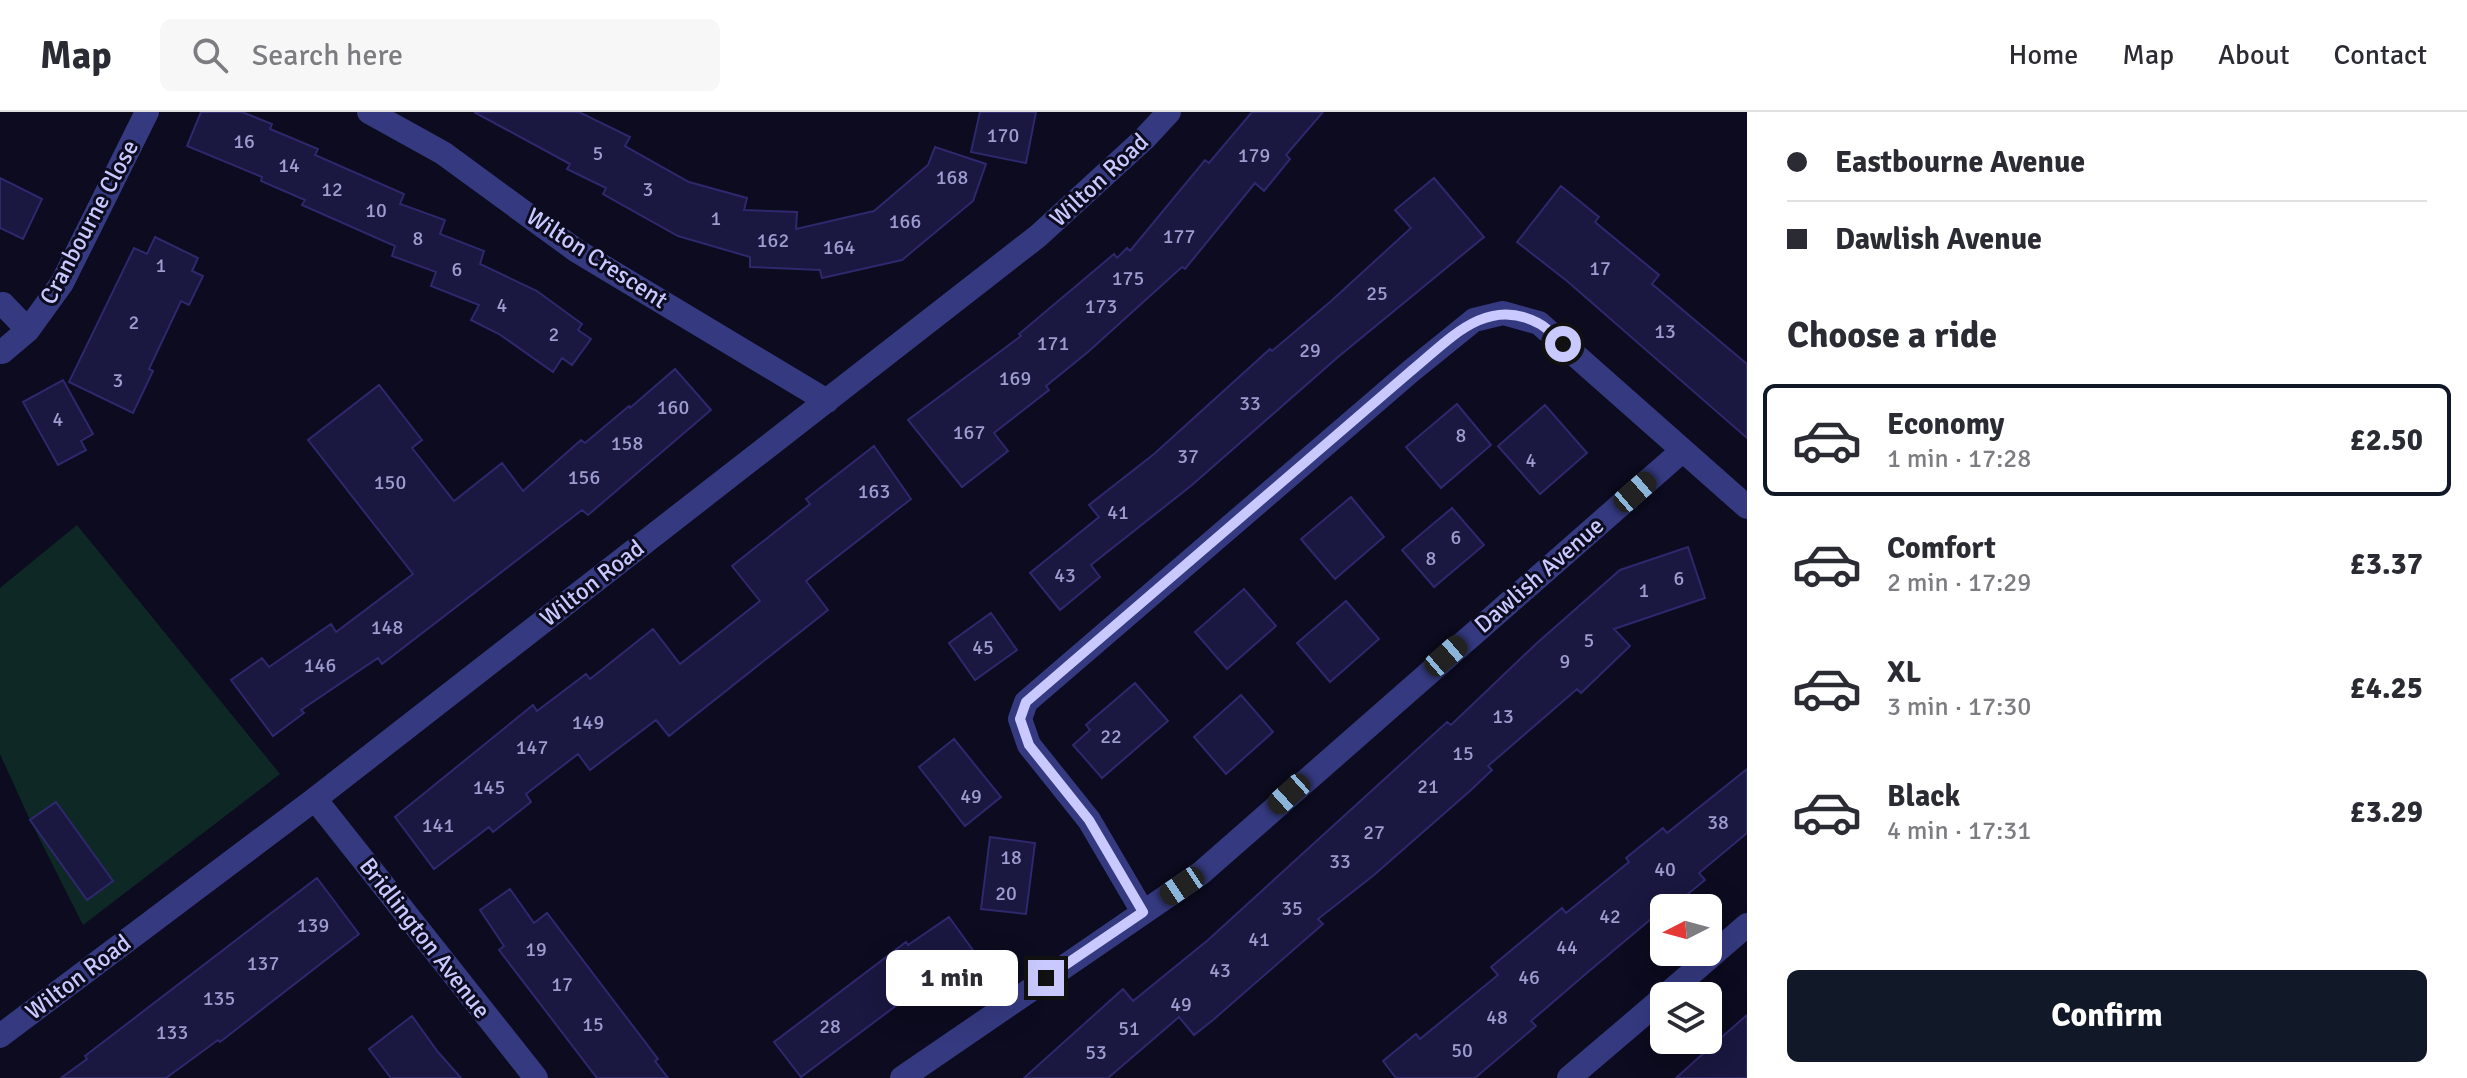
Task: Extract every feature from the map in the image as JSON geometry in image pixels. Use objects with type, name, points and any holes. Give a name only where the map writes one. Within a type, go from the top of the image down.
[{"type":"street","name":"Cranbourne Close","points":[[2,352],[28,330],[62,283],[147,112]]},
{"type":"street","name":"Wilton Crescent","points":[[369,112],[443,153],[577,251],[827,401]]},
{"type":"street","name":"Wilton Road","points":[[0,1036],[315,799],[1038,236],[1144,139],[1169,112]]},
{"type":"street","name":"Cranbourne Close","points":[[3,304],[28,330]]},
{"type":"street","points":[[1143,912],[1089,820],[1029,745],[1020,719],[1026,702],[1474,320],[1503,313],[1539,323],[1747,507]]},
{"type":"street","name":"Dawlish Avenue","points":[[902,1078],[1201,873],[1682,451]]},
{"type":"street","name":"Bridlington Avenue","points":[[315,799],[536,1078]]},
{"type":"street","points":[[1680,982],[1747,925]]},
{"type":"street","points":[[1569,1078],[1650,1008]]},
{"type":"green space","points":[[77,525],[280,774],[83,925],[0,754],[0,588]]},
{"type":"building","points":[[201,112],[242,112],[272,124],[270,129],[318,149],[315,155],[404,194],[400,204],[445,220],[440,234],[484,251],[480,264],[537,291],[582,324],[578,330],[591,339],[572,365],[562,358],[553,372],[499,334],[471,320],[479,305],[431,286],[436,272],[392,256],[395,246],[302,205],[305,200],[261,181],[262,177],[187,146]]},
{"type":"building","points":[[474,112],[579,112],[630,137],[625,146],[689,182],[747,198],[744,210],[797,212],[796,229],[874,211],[928,165],[935,147],[986,164],[973,201],[902,260],[822,278],[820,270],[750,267],[750,257],[678,236],[603,194],[606,188],[567,169],[570,164]]},
{"type":"building","points":[[980,112],[1036,112],[1026,163],[971,152]]},
{"type":"building","points":[[1252,112],[1323,112],[1286,155],[1290,159],[1264,191],[1255,183],[1185,269],[1182,267],[1046,386],[1049,390],[994,433],[1008,451],[962,487],[908,420],[1021,336],[1019,334],[1114,254],[1117,258],[1127,248],[1130,251],[1205,160],[1209,163]]},
{"type":"building","points":[[0,178],[42,199],[23,239],[0,228]]},
{"type":"building","points":[[1434,178],[1484,237],[1338,357],[1192,485],[1091,565],[1100,577],[1060,610],[1030,573],[1099,517],[1089,505],[1154,454],[1411,228],[1395,210]]},
{"type":"building","points":[[1561,186],[1599,217],[1595,222],[1659,275],[1652,284],[1747,364],[1747,438],[1567,281],[1517,242]]},
{"type":"building","points":[[155,237],[198,258],[192,271],[203,276],[189,305],[181,301],[149,369],[153,371],[133,413],[69,382],[134,248],[147,254]]},
{"type":"building","points":[[675,369],[711,410],[588,515],[582,510],[382,664],[378,658],[301,710],[304,713],[273,736],[231,680],[262,658],[269,667],[331,624],[336,632],[413,574],[308,440],[379,385],[422,440],[412,448],[454,501],[502,463],[523,491],[581,440],[585,443]]},
{"type":"building","points":[[63,380],[93,434],[81,441],[86,450],[58,465],[23,402]]},
{"type":"building","points":[[1457,404],[1491,445],[1441,488],[1406,447]]},
{"type":"building","points":[[1545,405],[1587,453],[1540,494],[1498,446]]},
{"type":"building","points":[[874,446],[911,499],[806,581],[828,610],[669,736],[656,720],[590,770],[578,754],[526,794],[531,802],[493,832],[489,827],[434,869],[395,817],[533,705],[537,711],[586,674],[590,679],[653,629],[680,664],[760,601],[732,566],[810,504],[806,499]]},
{"type":"building","points":[[1351,497],[1384,537],[1335,579],[1301,539]]},
{"type":"building","points":[[1452,508],[1484,545],[1434,587],[1402,550]]},
{"type":"building","points":[[1688,547],[1705,598],[1614,629],[1630,646],[1581,693],[1577,689],[1488,766],[1492,770],[1471,790],[1374,875],[1318,919],[1323,924],[1213,1020],[1194,1035],[1179,1017],[1108,1078],[1024,1078],[1123,989],[1133,1001],[1208,940],[1447,722],[1451,725],[1620,570]]},
{"type":"building","points":[[1244,589],[1276,626],[1227,669],[1195,632]]},
{"type":"building","points":[[1346,601],[1379,639],[1330,682],[1297,643]]},
{"type":"building","points":[[991,613],[1017,650],[975,680],[949,643]]},
{"type":"building","points":[[1135,683],[1168,721],[1102,778],[1073,745],[1090,730],[1086,725]]},
{"type":"building","points":[[1241,695],[1273,732],[1226,774],[1194,737]]},
{"type":"building","points":[[954,739],[1001,797],[965,826],[919,767]]},
{"type":"building","points":[[1747,769],[1747,833],[1699,873],[1705,880],[1688,894],[1650,894],[1650,920],[1531,1021],[1536,1026],[1475,1078],[1396,1078],[1383,1061],[1416,1034],[1420,1039],[1498,975],[1491,967],[1562,908],[1566,913],[1629,862],[1626,858],[1663,828],[1667,833]]},
{"type":"building","points":[[56,802],[113,881],[87,900],[30,820]]},
{"type":"building","points":[[990,837],[1035,843],[1026,914],[981,909]]},
{"type":"building","points":[[317,878],[359,934],[220,1042],[218,1040],[166,1078],[61,1078],[87,1059],[85,1056]]},
{"type":"building","points":[[510,889],[534,923],[547,913],[658,1059],[655,1061],[668,1078],[597,1078],[499,950],[504,946],[480,910]]},
{"type":"building","points":[[949,917],[975,953],[943,976],[941,972],[801,1077],[774,1042],[906,942],[908,945]]},
{"type":"building","points":[[1747,1015],[1747,1078],[1676,1078],[1703,1054],[1722,1054],[1722,1037]]},
{"type":"building","points":[[412,1016],[461,1078],[391,1078],[369,1049]]},
{"type":"route","points":[[1046,978],[1143,912],[1089,820],[1029,745],[1020,719],[1026,702],[1474,320],[1503,313],[1539,323],[1563,344]]}]
